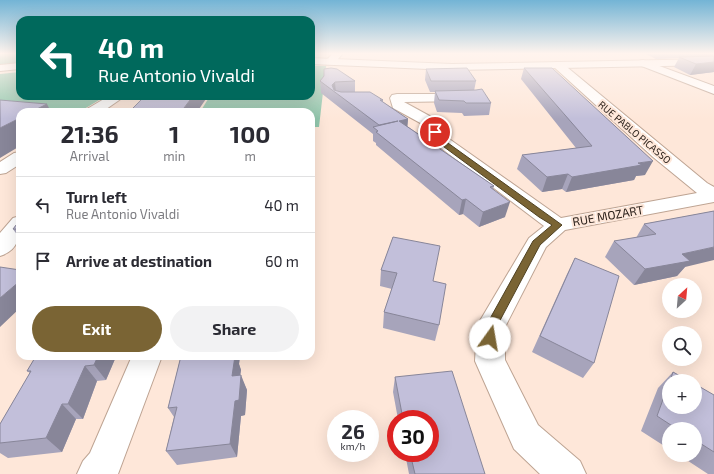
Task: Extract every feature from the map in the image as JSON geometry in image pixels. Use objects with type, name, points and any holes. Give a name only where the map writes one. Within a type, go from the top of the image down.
[{"type":"street","name":"RUE PABLO PICASSO","points":[[570,75],[659,153],[700,187],[714,196]]},
{"type":"street","points":[[675,75],[714,90]]},
{"type":"street","points":[[474,97],[389,98],[398,105],[430,122],[439,139],[542,215],[558,225]]},
{"type":"street","points":[[98,108],[112,100]]},
{"type":"street","points":[[0,169],[16,160]]},
{"type":"street","name":"RUE MOZART","points":[[567,474],[526,437],[490,361],[491,327],[536,243],[558,225],[714,196]]},
{"type":"street","points":[[0,248],[16,228]]},
{"type":"street","points":[[96,474],[103,466],[145,360]]},
{"type":"green space","points":[[0,75],[16,75],[16,100],[99,100],[86,108],[16,108],[16,114],[0,123]]},
{"type":"green space","points":[[315,75],[325,75],[319,127],[315,127],[315,108],[202,108],[208,100],[315,100]]},
{"type":"building","points":[[346,75],[355,81],[335,82],[332,85],[334,90],[341,92],[370,92],[383,100],[380,100],[408,119],[399,121],[494,186],[490,187],[510,202],[483,212],[466,199],[462,200],[376,132],[378,131],[373,127],[398,121],[379,125],[320,81],[324,76]]},
{"type":"building","points":[[429,75],[472,75],[476,81],[431,81]]},
{"type":"building","points":[[530,75],[560,75],[653,161],[638,163],[642,165],[572,177],[568,174],[547,177],[522,155],[592,146]]},
{"type":"building","points":[[482,89],[491,103],[466,103],[464,101],[439,100],[435,91],[476,90]]},
{"type":"building","points":[[0,100],[47,104],[39,108],[16,108],[16,120],[0,128]]},
{"type":"building","points":[[141,100],[190,100],[184,108],[133,108]]},
{"type":"building","points":[[714,211],[714,247],[682,254],[690,261],[645,269],[614,241],[656,234],[644,224]]},
{"type":"building","points":[[393,237],[440,246],[433,281],[446,284],[439,325],[384,312],[397,273],[381,270]]},
{"type":"building","points":[[575,258],[619,276],[594,363],[540,336]]},
{"type":"building","points":[[0,267],[16,269],[16,284],[0,298]]},
{"type":"building","points":[[34,360],[96,360],[94,365],[85,366],[68,404],[62,404],[46,438],[0,443],[0,424],[31,371],[27,371]]},
{"type":"building","points":[[180,360],[234,360],[232,376],[241,375],[239,400],[235,401],[230,444],[166,451],[177,407],[168,408]]},
{"type":"building","points":[[452,371],[485,474],[415,474],[412,462],[439,462],[439,410],[401,410],[395,377]]},
{"type":"building","points":[[702,388],[714,395],[714,452],[702,444],[702,422],[666,422],[657,416],[662,402],[662,414],[702,414]]},
{"type":"route","points":[[435,132],[439,139],[542,215],[558,225],[536,243],[491,327],[490,338]]}]
